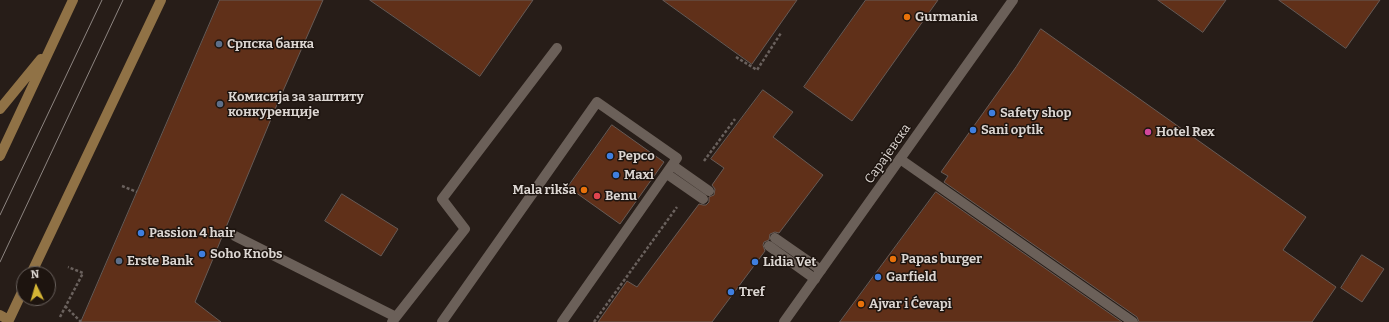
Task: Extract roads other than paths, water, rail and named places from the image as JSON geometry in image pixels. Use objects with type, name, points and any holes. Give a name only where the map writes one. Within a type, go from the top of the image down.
[{"type":"main road","points":[[0,156],[73,0]]},
{"type":"main road","points":[[35,266],[161,0]]},
{"type":"main road","points":[[0,109],[52,45]]},
{"type":"main road","points":[[4,319],[16,300]]},
{"type":"street","name":"Сарајевска","points":[[784,322],[1013,0]]},
{"type":"street","points":[[235,236],[394,320],[465,229],[442,199],[558,48]]},
{"type":"street","points":[[442,322],[597,102],[677,158],[562,322]]},
{"type":"street","points":[[900,159],[1133,322]]},
{"type":"street","points":[[669,170],[706,195]]},
{"type":"street","points":[[772,242],[818,274]]},
{"type":"tram line","points":[[0,215],[102,0]]},
{"type":"tram line","points":[[0,262],[123,0]]},
{"type":"place","name":"Gurmania","points":[[907,17]]},
{"type":"place","name":"Српска банка","points":[[219,44]]},
{"type":"place","name":"Комисија за заштиту конкуренције","points":[[220,104]]},
{"type":"place","name":"Safety shop","points":[[992,113]]},
{"type":"place","name":"Sani optik","points":[[973,130]]},
{"type":"place","name":"Hotel Rex","points":[[1148,132]]},
{"type":"place","name":"Pepco","points":[[610,156]]},
{"type":"place","name":"Maxi","points":[[616,175]]},
{"type":"place","name":"Mala rikša","points":[[584,190]]},
{"type":"place","name":"Benu","points":[[597,196]]},
{"type":"place","name":"Passion 4 hair","points":[[141,233]]},
{"type":"place","name":"Soho Knobs","points":[[202,254]]},
{"type":"place","name":"Papas burger","points":[[893,259]]},
{"type":"place","name":"Erste Bank","points":[[119,261]]},
{"type":"place","name":"Lidia Vet","points":[[755,262]]},
{"type":"place","name":"Garfield","points":[[878,277]]},
{"type":"place","name":"Tref","points":[[731,292]]},
{"type":"place","name":"Ajvar i Ćevapi","points":[[861,304]]}]
